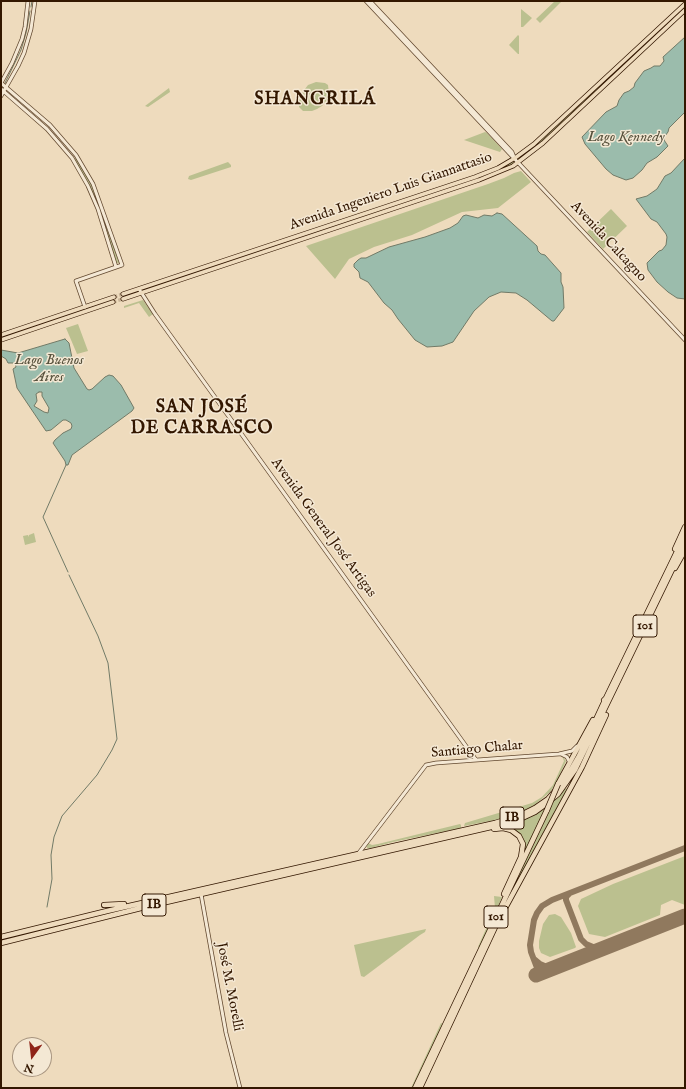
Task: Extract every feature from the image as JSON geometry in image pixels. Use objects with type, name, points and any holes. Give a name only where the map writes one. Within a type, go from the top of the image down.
[{"type":"highway","points":[[663,584],[668,563],[685,527]]},
{"type":"highway","name":"101","points":[[420,1088],[497,923],[588,755],[612,700],[612,694],[685,535]]},
{"type":"highway","name":"101","points":[[415,1088],[569,761],[606,698],[685,543]]},
{"type":"highway","points":[[663,584],[668,582],[685,549]]},
{"type":"highway","name":"IB","points":[[1,937],[147,901],[200,892],[355,859],[524,818],[541,809],[554,798],[566,784],[575,770],[612,694]]},
{"type":"highway","name":"IB","points":[[1,943],[358,853],[504,821],[521,815],[548,799],[565,780],[579,756],[606,698]]},
{"type":"highway","points":[[478,830],[482,831],[503,828],[511,830],[519,836],[523,846],[521,857],[486,938]]},
{"type":"highway","points":[[104,905],[108,906],[147,901]]},
{"type":"main road","name":"Avenida Ingeniero Luis Giannattasio","points":[[123,294],[475,177],[498,168],[515,158],[540,139],[685,4]]},
{"type":"main road","name":"Avenida Ingeniero Luis Giannattasio","points":[[123,299],[479,180],[519,162],[543,143],[685,10]]},
{"type":"main road","points":[[1,335],[114,298]]},
{"type":"main road","points":[[1,340],[113,302]]},
{"type":"street","points":[[28,1],[22,39],[12,63],[1,83],[50,125],[76,155],[94,184],[122,265],[76,281],[85,307]]},
{"type":"street","points":[[1,96],[2,90],[7,87],[18,66],[28,41],[35,1]]},
{"type":"street","name":"Avenida Calcagno","points":[[366,1],[685,340]]},
{"type":"street","name":"Avenida Calcagno","points":[[370,1],[507,147],[515,158]]},
{"type":"street","points":[[2,90],[47,129],[72,158],[88,186],[98,209],[116,267]]},
{"type":"street","name":"Avenida General José Artigas","points":[[139,289],[207,387],[476,760]]},
{"type":"street","name":"Santiago Chalar","points":[[355,859],[364,844],[426,765],[430,763],[559,754],[572,751],[579,745]]},
{"type":"street","points":[[559,754],[567,756],[569,761]]},
{"type":"street","points":[[364,844],[366,848],[371,850]]},
{"type":"street","name":"José M. Morelli","points":[[200,892],[226,1034],[240,1088]]},
{"type":"green space","points":[[555,1],[561,2],[540,23],[536,19]]},
{"type":"green space","points":[[521,9],[532,18],[523,27],[521,27]]},
{"type":"green space","points":[[518,35],[519,36],[519,54],[509,45]]},
{"type":"green space","points":[[646,42],[647,43],[542,142],[520,158]]},
{"type":"green space","points":[[316,82],[325,83],[328,85],[329,94],[327,100],[317,109],[312,111],[303,111],[299,107],[299,99],[308,85]]},
{"type":"green space","points":[[169,88],[170,92],[148,107],[145,106]]},
{"type":"green space","points":[[485,132],[502,149],[500,152],[464,140]]},
{"type":"green space","points":[[77,158],[90,181],[100,206],[98,207],[88,182],[74,159]]},
{"type":"green space","points":[[513,161],[514,163],[483,177],[301,238],[301,236],[451,186]]},
{"type":"green space","points":[[228,162],[231,167],[191,180],[188,179],[189,176]]},
{"type":"green space","points":[[521,171],[531,182],[498,208],[462,212],[412,235],[374,247],[349,259],[335,279],[306,246],[488,184]]},
{"type":"green space","points":[[611,209],[627,226],[603,249],[587,232]]},
{"type":"green space","points":[[102,210],[119,263],[116,263],[99,211]]},
{"type":"green space","points":[[143,300],[153,314],[149,317],[139,303],[124,308],[124,306]]},
{"type":"green space","points":[[78,324],[88,351],[77,354],[66,328]]},
{"type":"green space","points":[[34,533],[36,542],[25,545],[23,536],[28,535],[29,537],[29,535]]},
{"type":"green space","points":[[562,756],[566,761],[555,785],[550,792],[532,807],[506,818],[464,826],[465,823],[532,803],[542,797],[553,785],[564,761]]},
{"type":"green space","points":[[569,788],[502,910],[552,803],[565,789]]},
{"type":"green space","points":[[546,807],[511,884],[522,858],[523,839],[501,826],[524,820]]},
{"type":"green space","points":[[460,824],[461,828],[371,848],[367,848],[366,845],[368,843],[372,845],[378,844]]},
{"type":"green space","points":[[685,856],[685,905],[672,900],[661,905],[660,915],[605,937],[589,934],[578,906],[581,899],[613,884]]},
{"type":"green space","points":[[494,896],[502,897],[480,948],[478,947],[495,908]]},
{"type":"green space","points":[[555,914],[561,917],[571,933],[576,947],[550,957],[541,953],[539,941],[543,924],[549,915]]},
{"type":"green space","points":[[426,929],[425,932],[364,977],[361,976],[354,945]]},
{"type":"green space","points":[[441,1023],[443,1024],[413,1088],[411,1088]]},
{"type":"water","name":"Lago Kennedy","points":[[685,37],[685,112],[669,128],[665,136],[664,140],[668,146],[657,157],[647,163],[633,178],[626,180],[613,175],[585,144],[582,137],[606,112],[617,106],[624,93],[634,87],[635,83],[644,71],[654,66],[660,66],[664,61],[663,57]]},
{"type":"water","points":[[685,158],[685,299],[677,298],[668,292],[657,282],[648,270],[647,263],[666,245],[667,237],[657,222],[651,219],[636,199],[647,196],[657,189],[665,176],[671,173]]},
{"type":"water","points":[[497,213],[502,214],[537,246],[538,251],[545,255],[561,273],[564,308],[554,321],[516,293],[501,292],[489,297],[474,311],[453,342],[442,346],[427,347],[415,340],[368,282],[360,278],[359,272],[354,267],[354,264],[361,258],[366,258],[389,247],[450,228],[458,223],[463,216],[466,215],[478,218],[484,215],[492,216]]},
{"type":"water","name":"Lago Buenos Aires","points":[[65,339],[69,343],[74,368],[87,389],[92,389],[109,375],[113,376],[121,385],[134,408],[72,455],[68,465],[66,465],[53,443],[63,433],[71,429],[71,423],[63,420],[51,430],[46,431],[17,388],[13,369],[16,367],[15,363],[8,363],[6,359],[1,356],[1,350],[18,353]],"holes":[[[42,392],[42,396],[49,408],[48,413],[34,406],[37,401],[36,394]]]},
{"type":"waterway","points":[[31,7],[32,1]]},
{"type":"waterway","points":[[5,83],[21,50],[30,11]]},
{"type":"waterway","points":[[66,465],[43,517],[68,572]]},
{"type":"waterway","points":[[47,907],[52,879],[51,855],[54,837],[62,816],[97,775],[117,739],[108,663],[98,636],[69,575]]},
{"type":"taxiway","points":[[539,973],[530,945],[534,920],[542,906],[552,900],[685,848]]},
{"type":"taxiway","points":[[569,894],[566,897],[566,900],[581,939],[586,944],[593,947],[606,947]]},
{"type":"taxiway","points":[[534,959],[547,967],[560,965]]},
{"type":"runway","points":[[536,975],[685,916]]},
{"type":"tunnel","points":[[114,297],[123,294]]},
{"type":"tunnel","points":[[113,302],[123,299]]},
{"type":"district","name":"SHANGRILÁ","points":[[315,100]]},
{"type":"district","name":"SAN JOSÉ DE CARRASCO","points":[[202,418]]}]
